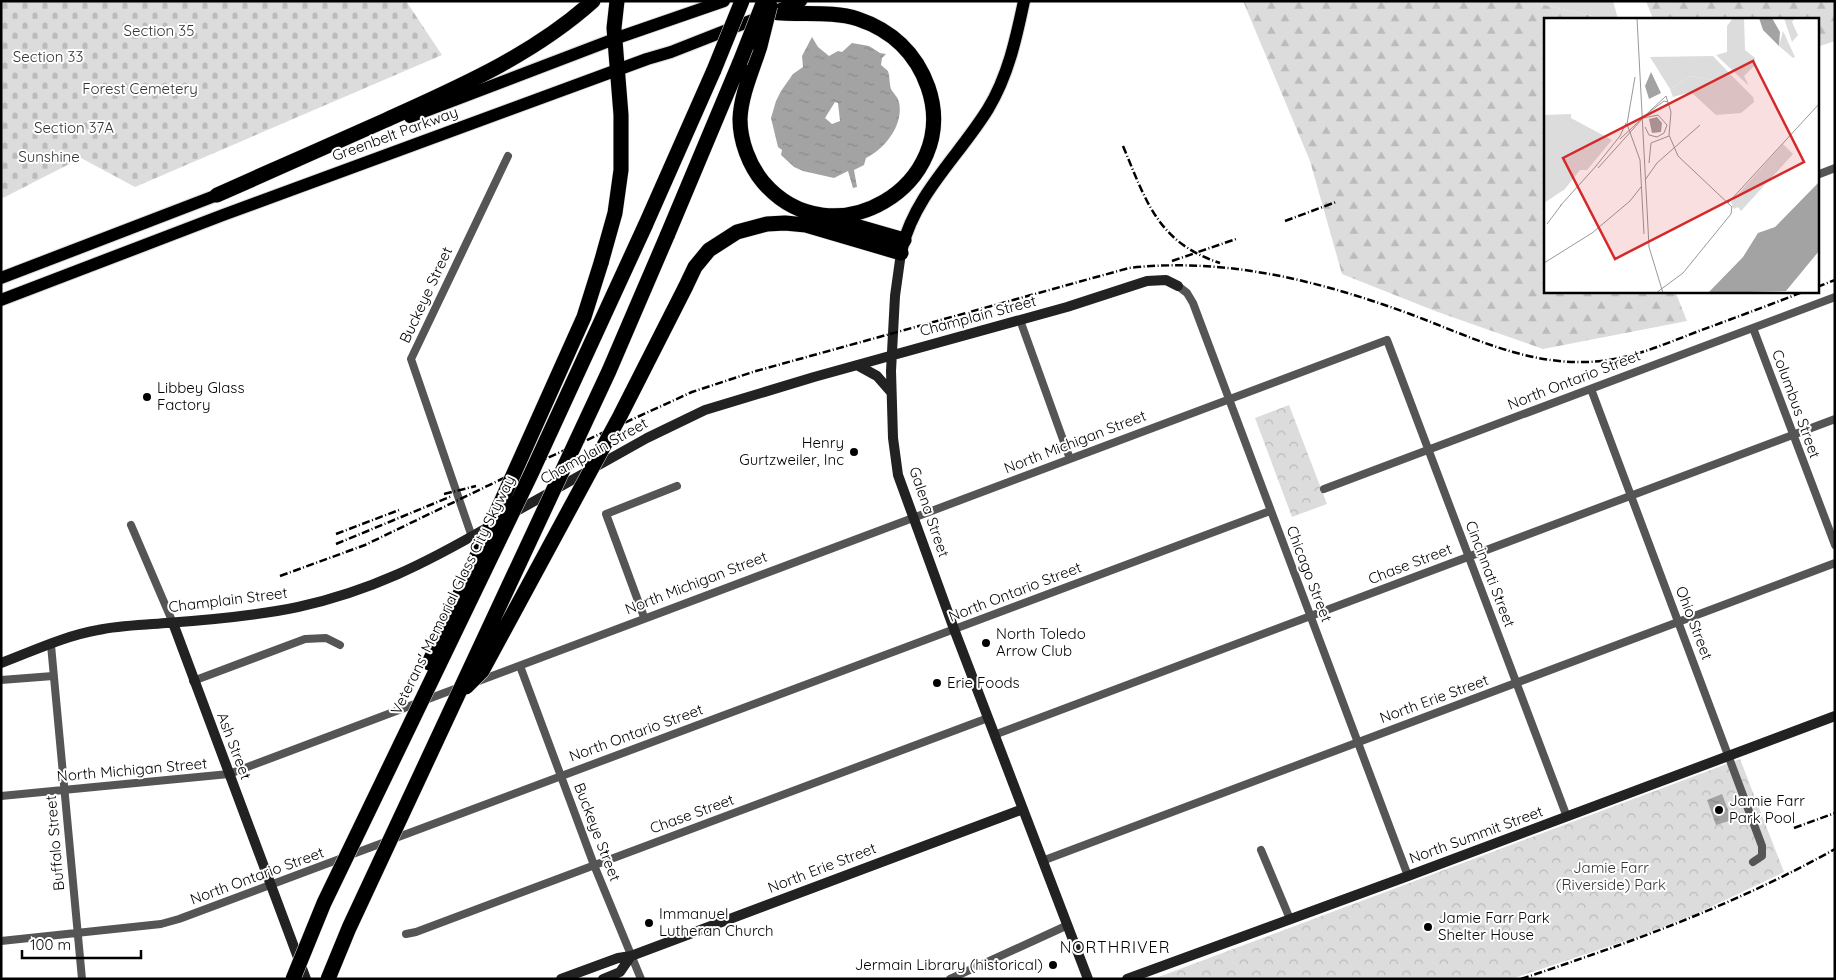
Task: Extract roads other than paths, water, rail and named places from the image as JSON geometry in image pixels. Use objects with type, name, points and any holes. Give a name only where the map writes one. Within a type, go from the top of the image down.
[{"type":"highway","points":[[216,196],[474,80],[522,54],[554,33],[593,1]]},
{"type":"highway","points":[[324,903],[584,317],[615,213],[621,170],[621,124],[616,71],[614,16],[617,1]]},
{"type":"highway","name":"Veterans' Memorial Glass City Skyway","points":[[293,979],[324,903],[531,474],[645,226],[714,70],[742,1]]},
{"type":"highway","points":[[769,5],[740,118],[744,147],[755,171],[767,186],[789,204],[902,247]]},
{"type":"highway","points":[[328,979],[609,371],[740,62],[769,5]]},
{"type":"highway","points":[[769,5],[792,15],[843,15],[882,29],[898,41],[917,63],[930,96],[933,124],[931,139],[919,168],[908,182],[898,192],[874,207],[843,216],[818,216]]},
{"type":"highway","points":[[457,698],[482,671],[620,416],[695,267],[710,250],[737,232],[767,224],[785,222],[902,247]]},
{"type":"main road","name":"Greenbelt Parkway","points":[[1,278],[216,196],[440,104],[616,38],[724,1]]},
{"type":"main road","name":"Greenbelt Parkway","points":[[1,300],[223,215],[672,52],[769,5],[801,1]]},
{"type":"main road","name":"Galena Street","points":[[1024,1],[1013,52],[998,92],[926,195],[913,217],[902,247],[895,296],[891,392],[896,464],[913,517],[1088,979]]},
{"type":"main road","name":"Champlain Street","points":[[1,663],[74,635],[98,630],[173,623],[296,607],[341,596],[384,582],[476,534],[592,468],[705,410],[892,355],[1020,320],[1147,281],[1166,280],[1178,286]]},
{"type":"main road","points":[[857,365],[877,376],[891,392]]},
{"type":"main road","name":"Ash Street","points":[[173,623],[193,681],[306,979]]},
{"type":"main road","name":"North Summit Street","points":[[1131,978],[1835,716]]},
{"type":"main road","name":"North Erie Street","points":[[562,979],[618,958],[631,956],[1023,809]]},
{"type":"main road","name":"North Erie Street","points":[[603,979],[620,972],[631,956]]},
{"type":"street","name":"Buckeye Street","points":[[476,534],[411,359],[508,156]]},
{"type":"street","points":[[1818,175],[1835,168]]},
{"type":"street","name":"Chicago Street","points":[[1178,286],[1187,293],[1192,303],[1408,876]]},
{"type":"street","name":"North Ontario Street","points":[[1324,490],[1835,297]]},
{"type":"street","points":[[1020,320],[1070,459]]},
{"type":"street","name":"Columbus Street","points":[[1753,328],[1835,545]]},
{"type":"street","name":"North Michigan Street","points":[[1,796],[229,774],[1387,340]]},
{"type":"street","name":"Cincinnati Street","points":[[1387,340],[1567,817]]},
{"type":"street","name":"Ohio Street","points":[[1591,389],[1762,846],[1762,856],[1753,862]]},
{"type":"street","name":"Chase Street","points":[[994,735],[1835,419]]},
{"type":"street","points":[[644,617],[606,514],[677,486]]},
{"type":"street","name":"North Ontario Street","points":[[1,941],[161,924],[270,886],[1270,511]]},
{"type":"street","name":"Ash Street","points":[[131,525],[173,623]]},
{"type":"street","name":"North Erie Street","points":[[1042,860],[1517,684],[1835,563]]},
{"type":"street","points":[[193,681],[305,639],[326,638],[340,645]]},
{"type":"street","name":"Buffalo Street","points":[[51,645],[82,979]]},
{"type":"street","name":"Buckeye Street","points":[[520,666],[594,865],[641,979]]},
{"type":"street","points":[[1,680],[54,676]]},
{"type":"street","name":"Chase Street","points":[[406,934],[416,932],[988,718]]},
{"type":"street","points":[[1261,850],[1290,919]]},
{"type":"street","points":[[950,979],[1068,925]]},
{"type":"water","points":[[812,37],[818,47],[829,56],[838,51],[842,52],[852,43],[869,46],[880,53],[886,54],[882,58],[881,65],[888,71],[891,89],[898,100],[899,119],[892,135],[880,149],[866,158],[864,165],[854,170],[857,187],[853,188],[848,171],[834,178],[803,171],[794,167],[781,155],[782,150],[778,147],[771,118],[781,91],[793,74],[803,67],[802,56]],"holes":[[[835,102],[838,103],[840,121],[832,124],[825,118]]]},
{"type":"water","name":"Jamie Farr Park Pool","points":[[1722,794],[1732,820],[1716,825],[1707,800]]},
{"type":"railway","points":[[1123,146],[1147,202],[1168,232],[1182,244],[1220,263]]},
{"type":"railway","points":[[1285,221],[1336,202]]},
{"type":"railway","points":[[1172,261],[1236,239]]},
{"type":"railway","points":[[280,576],[365,545],[506,477],[692,392],[756,371],[1129,268],[1165,265],[1201,266],[1272,274],[1342,291],[1518,353],[1563,361],[1587,362],[1616,359],[1658,347],[1802,292]]},
{"type":"railway","points":[[1818,287],[1835,280]]},
{"type":"railway","points":[[444,494],[476,486]]},
{"type":"railway","points":[[336,544],[452,496]]},
{"type":"railway","points":[[336,534],[399,510]]},
{"type":"railway","points":[[1794,828],[1835,813]]},
{"type":"railway","points":[[1521,979],[1641,937],[1720,905],[1759,888],[1835,849]]},
{"type":"place","name":"Libbey Glass Factory","points":[[147,397]]},
{"type":"place","name":"Henry Gurtzweiler, Inc","points":[[854,452]]},
{"type":"place","name":"North Toledo Arrow Club","points":[[986,643]]},
{"type":"place","name":"Erie Foods","points":[[937,683]]},
{"type":"place","name":"Jamie Farr Park Pool","points":[[1719,810]]},
{"type":"place","name":"Immanuel Lutheran Church","points":[[649,923]]},
{"type":"place","name":"Jamie Farr Park Shelter House","points":[[1428,927]]},
{"type":"place","name":"Jermain Library (historical)","points":[[1053,965]]},
{"type":"district","name":"NORTHRIVER","points":[[1115,947]]},
{"type":"park label","name":"Section 35","points":[[159,31]]},
{"type":"park label","name":"Section 33","points":[[48,57]]},
{"type":"park label","name":"Forest Cemetery","points":[[140,89]]},
{"type":"park label","name":"Section 37A","points":[[74,128]]},
{"type":"park label","name":"Sunshine","points":[[49,157]]},
{"type":"park label","name":"Jamie Farr (Riverside) Park","points":[[1611,876]]}]
